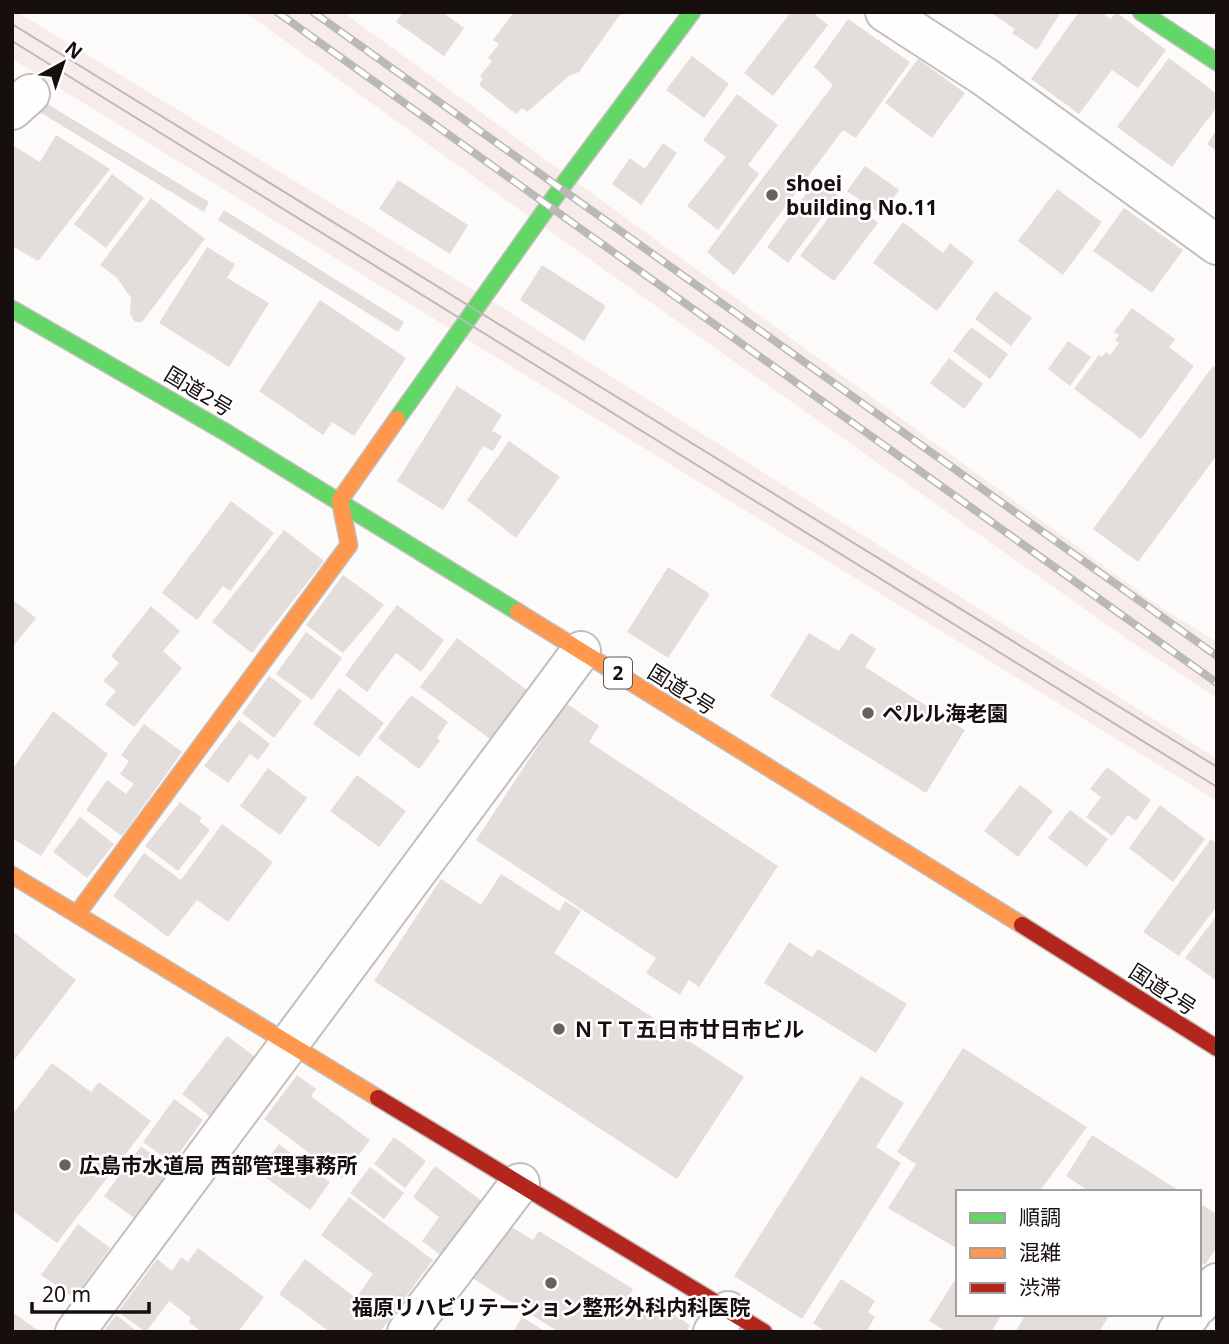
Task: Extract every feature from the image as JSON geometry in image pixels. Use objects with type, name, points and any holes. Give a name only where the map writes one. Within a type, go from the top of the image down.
[{"type":"main road","points":[[77,914],[349,545],[340,500],[561,188],[692,12]]},
{"type":"main road","points":[[1141,12],[1217,62]]},
{"type":"main road","name":"国道2号","points":[[12,309],[122,369],[340,500],[956,882],[1217,1048]]},
{"type":"main road","points":[[12,875],[520,1183],[720,1321],[764,1332]]},
{"type":"street","points":[[885,12],[985,77],[1217,245]]},
{"type":"street","points":[[75,1332],[288,1041],[581,651]]},
{"type":"street","points":[[407,1332],[520,1183]]},
{"type":"street","points":[[1201,1303],[1217,1283]]},
{"type":"street","points":[[1177,1332],[1189,1316]]},
{"type":"shaded area","points":[[12,12],[17,12],[503,308],[1217,759],[1217,801],[12,59]]},
{"type":"shaded area","points":[[245,12],[343,12],[1160,607],[1217,642],[1217,698],[1127,639],[517,208]]},
{"type":"building","points":[[403,12],[442,12],[464,28],[444,56],[396,22]]},
{"type":"building","points":[[514,12],[622,12],[579,72],[569,76],[527,112],[522,108],[516,114],[479,85],[483,79],[480,76],[492,61],[488,58],[499,44],[493,40]]},
{"type":"building","points":[[791,12],[812,12],[828,25],[773,96],[744,73]]},
{"type":"building","points":[[990,12],[1061,12],[1037,50],[1012,33],[1015,29]]},
{"type":"building","points":[[1079,12],[1101,12],[1111,19],[1116,12],[1166,50],[1138,88],[1112,70],[1079,114],[1031,79]]},
{"type":"building","name":"shoei building No.11","points":[[848,19],[910,62],[856,138],[843,130],[734,275],[707,252],[833,85],[814,67]]},
{"type":"building","points":[[692,56],[729,84],[704,118],[666,90]]},
{"type":"building","points":[[1169,58],[1217,94],[1217,107],[1172,167],[1117,127]]},
{"type":"building","points":[[918,59],[965,93],[932,138],[885,103]]},
{"type":"building","points":[[737,94],[778,125],[748,165],[759,174],[718,230],[687,206],[726,157],[703,140]]},
{"type":"building","points":[[44,102],[209,202],[204,212],[38,111]]},
{"type":"building","points":[[1217,129],[1217,151],[1207,144]]},
{"type":"building","points":[[56,135],[110,169],[38,261],[12,246],[12,145],[40,162]]},
{"type":"building","points":[[663,143],[677,153],[641,205],[612,184],[630,158],[645,169]]},
{"type":"building","points":[[865,166],[899,190],[882,215],[847,191]]},
{"type":"building","points":[[112,174],[144,198],[106,248],[74,224]]},
{"type":"building","points":[[398,180],[468,225],[450,254],[379,209]]},
{"type":"building","points":[[816,180],[838,196],[788,263],[767,247]]},
{"type":"building","points":[[1057,189],[1102,222],[1063,275],[1018,241]]},
{"type":"building","points":[[844,197],[878,223],[834,281],[800,256]]},
{"type":"building","points":[[151,198],[205,239],[142,322],[135,322],[130,314],[131,298],[117,278],[100,265]]},
{"type":"building","points":[[1124,208],[1183,250],[1152,293],[1093,251]]},
{"type":"building","points":[[224,210],[404,322],[398,332],[218,220]]},
{"type":"building","points":[[903,222],[943,253],[950,243],[974,262],[937,311],[873,263]]},
{"type":"building","points":[[207,247],[235,264],[227,278],[269,303],[229,367],[159,323]]},
{"type":"building","points":[[542,265],[606,306],[584,341],[520,300]]},
{"type":"building","points":[[995,291],[1032,318],[1011,346],[975,319]]},
{"type":"building","points":[[320,300],[406,358],[354,436],[332,422],[323,435],[259,391]]},
{"type":"building","points":[[1132,308],[1175,339],[1169,347],[1194,366],[1141,439],[1074,389],[1099,355],[1102,357],[1106,352],[1110,355],[1119,343],[1115,340],[1119,335],[1114,332]]},
{"type":"building","points":[[971,327],[1008,354],[990,379],[953,351]]},
{"type":"building","points":[[1068,341],[1091,357],[1070,386],[1048,369]]},
{"type":"building","points":[[949,358],[983,384],[964,409],[930,383]]},
{"type":"building","points":[[1213,366],[1217,369],[1217,455],[1138,562],[1093,529]]},
{"type":"building","points":[[457,386],[502,415],[492,431],[502,436],[493,451],[483,446],[443,510],[397,481]]},
{"type":"building","points":[[509,441],[560,477],[516,538],[467,500]]},
{"type":"building","points":[[231,501],[274,533],[230,591],[223,586],[197,620],[162,593]]},
{"type":"building","points":[[284,530],[324,561],[252,653],[212,622]]},
{"type":"building","points":[[668,567],[710,594],[668,658],[627,632]]},
{"type":"building","points":[[343,575],[384,605],[343,653],[306,625]]},
{"type":"building","points":[[12,599],[36,618],[12,648]]},
{"type":"building","points":[[397,605],[444,640],[421,672],[396,653],[367,692],[345,675]]},
{"type":"building","points":[[151,606],[180,631],[163,651],[182,668],[134,727],[105,704],[116,691],[103,681],[119,663],[111,656]]},
{"type":"building","points":[[306,632],[342,658],[312,700],[276,674]]},
{"type":"building","name":"ペルル海老園","points":[[809,633],[839,651],[851,633],[876,649],[865,667],[965,730],[926,793],[770,696]]},
{"type":"building","points":[[457,638],[527,690],[490,739],[420,687]]},
{"type":"building","points":[[269,676],[302,701],[274,738],[242,713]]},
{"type":"building","points":[[339,688],[384,723],[359,757],[313,724]]},
{"type":"building","points":[[411,695],[448,722],[437,738],[440,741],[419,769],[378,738]]},
{"type":"building","points":[[566,703],[599,726],[589,742],[778,866],[699,987],[689,980],[680,995],[646,973],[656,958],[476,840]]},
{"type":"building","points":[[53,711],[108,754],[41,856],[12,838],[12,770]]},
{"type":"building","points":[[239,720],[270,744],[258,760],[250,754],[228,783],[204,766]]},
{"type":"building","points":[[144,724],[182,752],[122,836],[86,810],[107,780],[126,794],[134,784],[120,774],[129,761],[121,755]]},
{"type":"building","points":[[1107,767],[1151,800],[1136,821],[1128,815],[1112,836],[1086,817],[1101,797],[1090,789]]},
{"type":"building","points":[[268,768],[307,798],[280,835],[240,806]]},
{"type":"building","points":[[357,775],[406,811],[379,847],[330,811]]},
{"type":"building","points":[[1020,785],[1053,811],[1018,857],[984,831]]},
{"type":"building","points":[[180,802],[202,818],[199,821],[210,830],[178,871],[145,846]]},
{"type":"building","points":[[1160,805],[1205,839],[1173,882],[1129,848]]},
{"type":"building","points":[[1070,810],[1108,839],[1087,867],[1048,838]]},
{"type":"building","points":[[80,817],[114,844],[87,878],[53,852]]},
{"type":"building","points":[[222,824],[273,862],[228,922],[197,900],[168,937],[113,896],[144,853],[181,880]]},
{"type":"building","points":[[1211,839],[1217,844],[1217,906],[1179,956],[1143,932]]},
{"type":"building","name":"ＮＴＴ五日市廿日市ビル","points":[[501,874],[559,911],[565,901],[581,911],[554,953],[744,1077],[677,1179],[374,981],[441,879],[481,905]]},
{"type":"building","points":[[1217,915],[1217,981],[1185,958]]},
{"type":"building","points":[[12,931],[76,980],[12,1063]]},
{"type":"building","points":[[789,942],[812,957],[818,949],[907,1004],[876,1053],[764,983]]},
{"type":"building","points":[[227,1036],[258,1059],[212,1118],[182,1094]]},
{"type":"building","points":[[963,1048],[1087,1127],[1040,1190],[956,1190],[956,1248],[888,1208],[916,1164],[897,1152]]},
{"type":"building","name":"広島市水道局 西部管理事務所","points":[[52,1063],[91,1092],[99,1082],[151,1121],[57,1243],[12,1210],[12,1115]]},
{"type":"building","points":[[297,1075],[316,1089],[311,1096],[370,1140],[342,1178],[264,1119]]},
{"type":"building","points":[[861,1076],[904,1103],[876,1147],[901,1163],[802,1319],[734,1276]]},
{"type":"building","points":[[174,1099],[203,1120],[172,1163],[143,1142]]},
{"type":"building","points":[[1092,1135],[1178,1190],[1087,1190],[1066,1176]]},
{"type":"building","points":[[394,1137],[426,1161],[405,1188],[374,1164]]},
{"type":"building","points":[[279,1144],[330,1182],[310,1210],[258,1172]]},
{"type":"building","points":[[141,1146],[174,1171],[137,1220],[104,1196]]},
{"type":"building","points":[[435,1166],[486,1204],[444,1258],[422,1241],[439,1217],[413,1197]]},
{"type":"building","points":[[370,1167],[404,1193],[384,1219],[350,1193]]},
{"type":"building","points":[[349,1197],[433,1260],[380,1332],[330,1332],[279,1294],[305,1259],[356,1298],[373,1274],[321,1235]]},
{"type":"building","points":[[1201,1204],[1217,1214],[1217,1247],[1205,1265],[1201,1262]]},
{"type":"building","name":"福原リハビリテーション整形外科内科医院","points":[[503,1222],[533,1240],[539,1231],[633,1289],[628,1298],[654,1313],[659,1305],[690,1325],[686,1332],[559,1332],[469,1276]]},
{"type":"building","points":[[78,1224],[110,1248],[74,1298],[41,1275]]},
{"type":"building","points":[[198,1248],[264,1297],[238,1332],[202,1332],[189,1322],[191,1318],[169,1301],[146,1332],[118,1312],[157,1259],[172,1271],[181,1257],[188,1262]]},
{"type":"building","points":[[956,1278],[956,1316],[1001,1316],[991,1332],[947,1332],[929,1321]]},
{"type":"building","points":[[841,1279],[875,1301],[868,1312],[875,1317],[866,1332],[826,1332],[813,1323]]},
{"type":"building","points":[[12,1312],[40,1332],[12,1332]]},
{"type":"building","points":[[116,1315],[138,1332],[103,1332]]},
{"type":"building","points":[[1025,1316],[1109,1316],[1099,1332],[1015,1332]]},
{"type":"building","points":[[522,1317],[546,1332],[513,1332]]},
{"type":"tram line","points":[[12,24],[1217,767]]},
{"type":"tram line","points":[[12,41],[1217,787]]},
{"type":"railway","points":[[277,12],[1217,683]]},
{"type":"railway","points":[[313,12],[1217,656]]},
{"type":"traffic: fast","points":[[397,419],[561,188],[692,12]]},
{"type":"traffic: fast","points":[[1141,12],[1217,62]]},
{"type":"traffic: fast","points":[[12,309],[227,433],[518,612]]},
{"type":"traffic: slow","points":[[77,914],[349,545],[340,500],[397,419]]},
{"type":"traffic: slow","points":[[518,612],[1022,925]]},
{"type":"traffic: slow","points":[[12,875],[378,1098]]},
{"type":"traffic: jam","points":[[1022,925],[1217,1048]]},
{"type":"traffic: jam","points":[[378,1098],[764,1332]]},
{"type":"place","name":"shoei building No.11","points":[[772,195]]},
{"type":"place","name":"ペルル海老園","points":[[868,713]]},
{"type":"place","name":"ＮＴＴ五日市廿日市ビル","points":[[559,1029]]},
{"type":"place","name":"広島市水道局 西部管理事務所","points":[[65,1165]]},
{"type":"place","name":"福原リハビリテーション整形外科内科医院","points":[[551,1283]]}]
